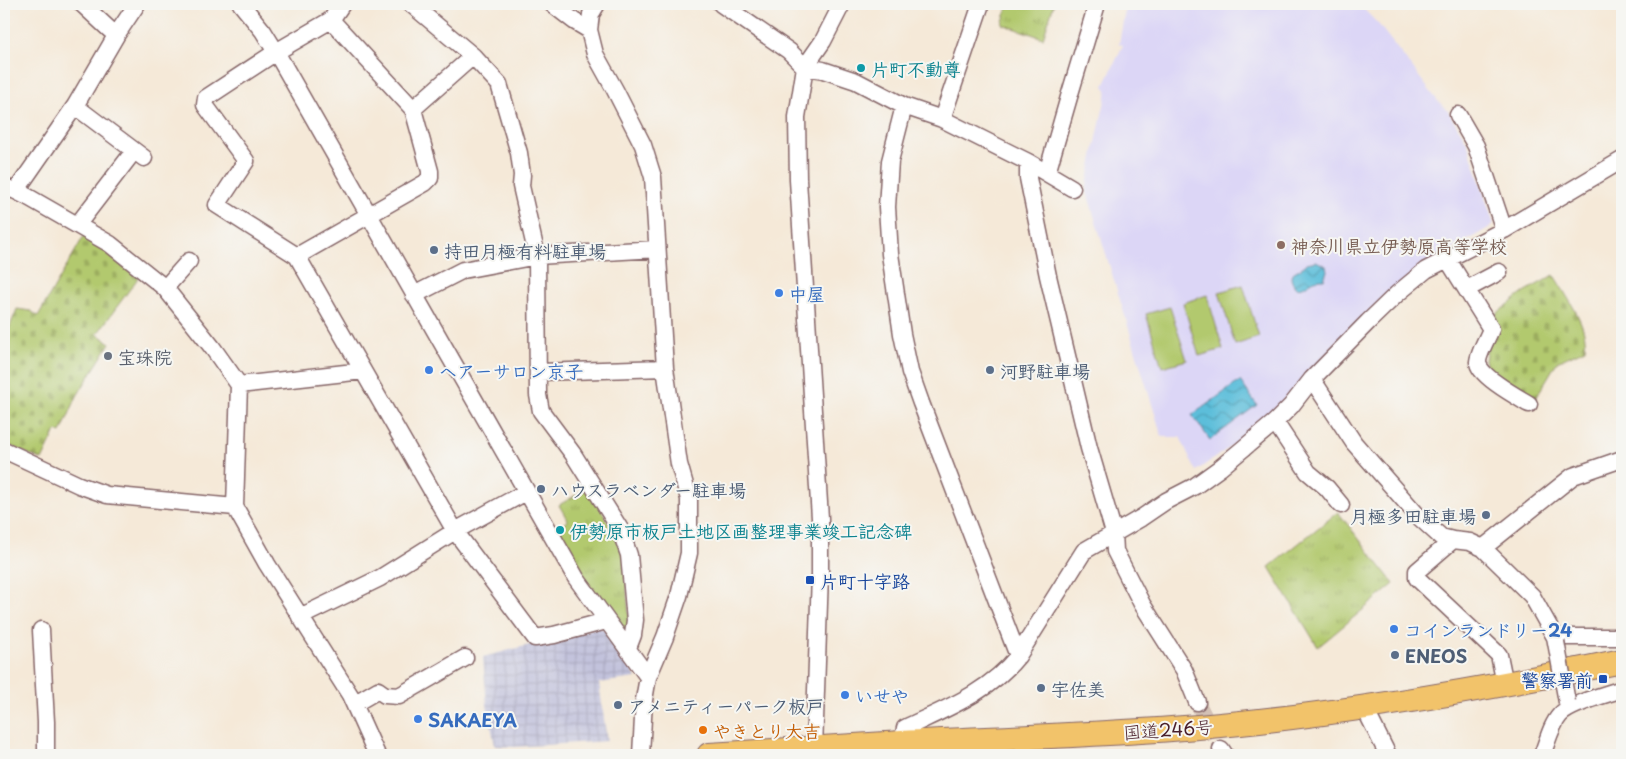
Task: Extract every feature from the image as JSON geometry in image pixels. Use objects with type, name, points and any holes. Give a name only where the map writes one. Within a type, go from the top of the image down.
[{"type":"highway","name":"国道246号","points":[[709,755],[814,749],[903,749],[1199,727],[1364,707],[1505,684],[1622,662]]},
{"type":"street","points":[[82,4],[116,34]]},
{"type":"street","points":[[137,4],[116,34],[76,106],[10,189],[78,224],[110,244],[166,288],[239,385],[235,507],[267,564],[350,695],[377,755]]},
{"type":"street","points":[[241,4],[263,31],[276,52],[576,578],[648,677]]},
{"type":"street","points":[[342,4],[330,20],[276,52],[206,98],[205,105],[246,161],[217,205],[297,256],[455,532],[535,638],[606,620]]},
{"type":"street","points":[[411,4],[431,10],[499,84],[519,152],[522,175],[521,186],[537,256],[538,396],[541,411],[573,454],[620,529],[629,555],[635,620],[628,648]]},
{"type":"street","points":[[552,4],[589,30]]},
{"type":"street","points":[[597,4],[591,14],[589,30],[594,54],[643,145],[653,177],[664,368],[679,464],[688,499],[690,526],[689,553],[679,596],[665,638],[648,677],[644,700],[641,755]]},
{"type":"street","points":[[721,4],[789,51],[805,67],[823,70],[856,81],[904,106],[942,119],[1028,162],[1072,188]]},
{"type":"street","points":[[814,749],[820,518],[798,180],[797,117],[805,67],[842,4]]},
{"type":"street","points":[[942,119],[981,4]]},
{"type":"street","points":[[1048,173],[1097,4]]},
{"type":"street","points":[[297,256],[425,183],[430,178],[430,171],[413,109],[330,20]]},
{"type":"street","points":[[413,109],[473,56]]},
{"type":"street","points":[[76,106],[139,154],[78,224]]},
{"type":"street","points":[[904,106],[890,161],[886,207],[890,254],[902,334],[910,372],[921,403],[1018,656]]},
{"type":"street","points":[[1458,114],[1476,146],[1504,230]]},
{"type":"street","points":[[903,749],[905,728],[966,700],[988,686],[1007,670],[1018,656],[1084,551],[1166,501],[1195,486],[1220,468],[1275,422],[1291,406],[1312,379],[1398,294],[1426,270],[1504,230],[1622,160]]},
{"type":"street","points":[[1028,162],[1028,178],[1048,276],[1088,448],[1114,534],[1115,551],[1142,604],[1184,670],[1197,702]]},
{"type":"street","points":[[414,296],[463,270],[537,256],[657,249]]},
{"type":"street","points":[[1448,260],[1491,329],[1478,361],[1479,368],[1501,387],[1512,401],[1529,404]]},
{"type":"street","points":[[166,288],[189,261]]},
{"type":"street","points":[[1467,289],[1499,272]]},
{"type":"street","points":[[539,372],[664,368]]},
{"type":"street","points":[[239,385],[363,371]]},
{"type":"street","points":[[1312,379],[1354,443],[1418,516],[1441,537],[1470,542],[1483,548],[1532,596],[1555,640],[1568,705]]},
{"type":"street","points":[[1275,422],[1308,472],[1326,488],[1340,505]]},
{"type":"street","points":[[4,450],[79,485],[107,495],[235,507]]},
{"type":"street","points":[[1483,548],[1573,476],[1622,460]]},
{"type":"street","points":[[300,617],[380,578],[455,532],[526,492]]},
{"type":"street","points":[[1453,540],[1417,571],[1417,578],[1499,655],[1505,684]]},
{"type":"street","points":[[41,630],[46,755]]},
{"type":"street","points":[[1555,640],[1622,636]]},
{"type":"street","points":[[354,704],[378,690],[385,695],[399,696],[465,658]]},
{"type":"street","points":[[1542,755],[1553,728],[1568,705],[1622,689]]},
{"type":"street","points":[[1364,707],[1388,755]]},
{"type":"shaded area","name":"神奈川県立伊勢原高等学校","points":[[1126,4],[1359,4],[1379,25],[1437,100],[1448,111],[1467,142],[1494,225],[1422,266],[1299,383],[1271,413],[1227,449],[1196,471],[1180,437],[1162,437],[1086,189],[1107,91],[1104,86],[1123,45],[1119,44]]},
{"type":"shaded area","points":[[598,627],[605,630],[627,660],[636,678],[599,683],[607,741],[514,747],[495,746],[487,705],[483,657]]},
{"type":"green space","points":[[1009,4],[1054,4],[1043,38],[1002,24]]},
{"type":"green space","points":[[85,234],[141,274],[97,334],[110,343],[77,396],[61,433],[56,431],[42,460],[4,443],[4,341],[17,309],[31,311],[38,316]]},
{"type":"green space","points":[[1554,275],[1580,320],[1585,340],[1585,349],[1557,362],[1535,399],[1505,382],[1487,368],[1485,360],[1492,317],[1526,291]]},
{"type":"green space","points":[[1243,285],[1259,337],[1235,345],[1219,292]]},
{"type":"green space","points":[[1207,295],[1223,349],[1199,356],[1183,303]]},
{"type":"green space","points":[[1170,307],[1187,360],[1162,367],[1146,314]]},
{"type":"green space","points":[[590,487],[624,555],[630,629],[624,631],[577,569],[555,528],[568,521],[559,505]]},
{"type":"green space","points":[[1338,512],[1394,584],[1318,647],[1269,567]]},
{"type":"water","points":[[1316,261],[1326,266],[1327,271],[1324,279],[1314,280],[1302,287],[1295,287],[1291,277],[1294,272],[1307,263]]},
{"type":"water","points":[[1240,381],[1257,405],[1210,440],[1192,415]]},
{"type":"tunnel","points":[[1197,702],[1221,749]]},
{"type":"place","name":"片町不動尊","points":[[861,68]]},
{"type":"place","name":"神奈川県立伊勢原高等学校","points":[[1281,245]]},
{"type":"place","name":"持田月極有料駐車場","points":[[434,250]]},
{"type":"place","name":"中屋","points":[[779,293]]},
{"type":"place","name":"宝珠院","points":[[108,356]]},
{"type":"place","name":"ヘアーサロン京子","points":[[429,370]]},
{"type":"place","name":"河野駐車場","points":[[990,370]]},
{"type":"place","name":"ハウスラベンダー駐車場","points":[[541,489]]},
{"type":"place","name":"月極多田駐車場","points":[[1486,515]]},
{"type":"place","name":"伊勢原市板戸土地区画整理事業竣工記念碑","points":[[560,530]]},
{"type":"place","name":"片町十字路","points":[[810,580]]},
{"type":"place","name":"コインランドリー24","points":[[1394,629]]},
{"type":"place","name":"ENEOS","points":[[1395,655]]},
{"type":"place","name":"警察署前","points":[[1603,679]]},
{"type":"place","name":"宇佐美","points":[[1041,688]]},
{"type":"place","name":"いせや","points":[[845,695]]},
{"type":"place","name":"アメニティーパーク板戸","points":[[618,705]]},
{"type":"place","name":"SAKAEYA","points":[[418,719]]},
{"type":"place","name":"やきとり大吉","points":[[703,730]]}]
